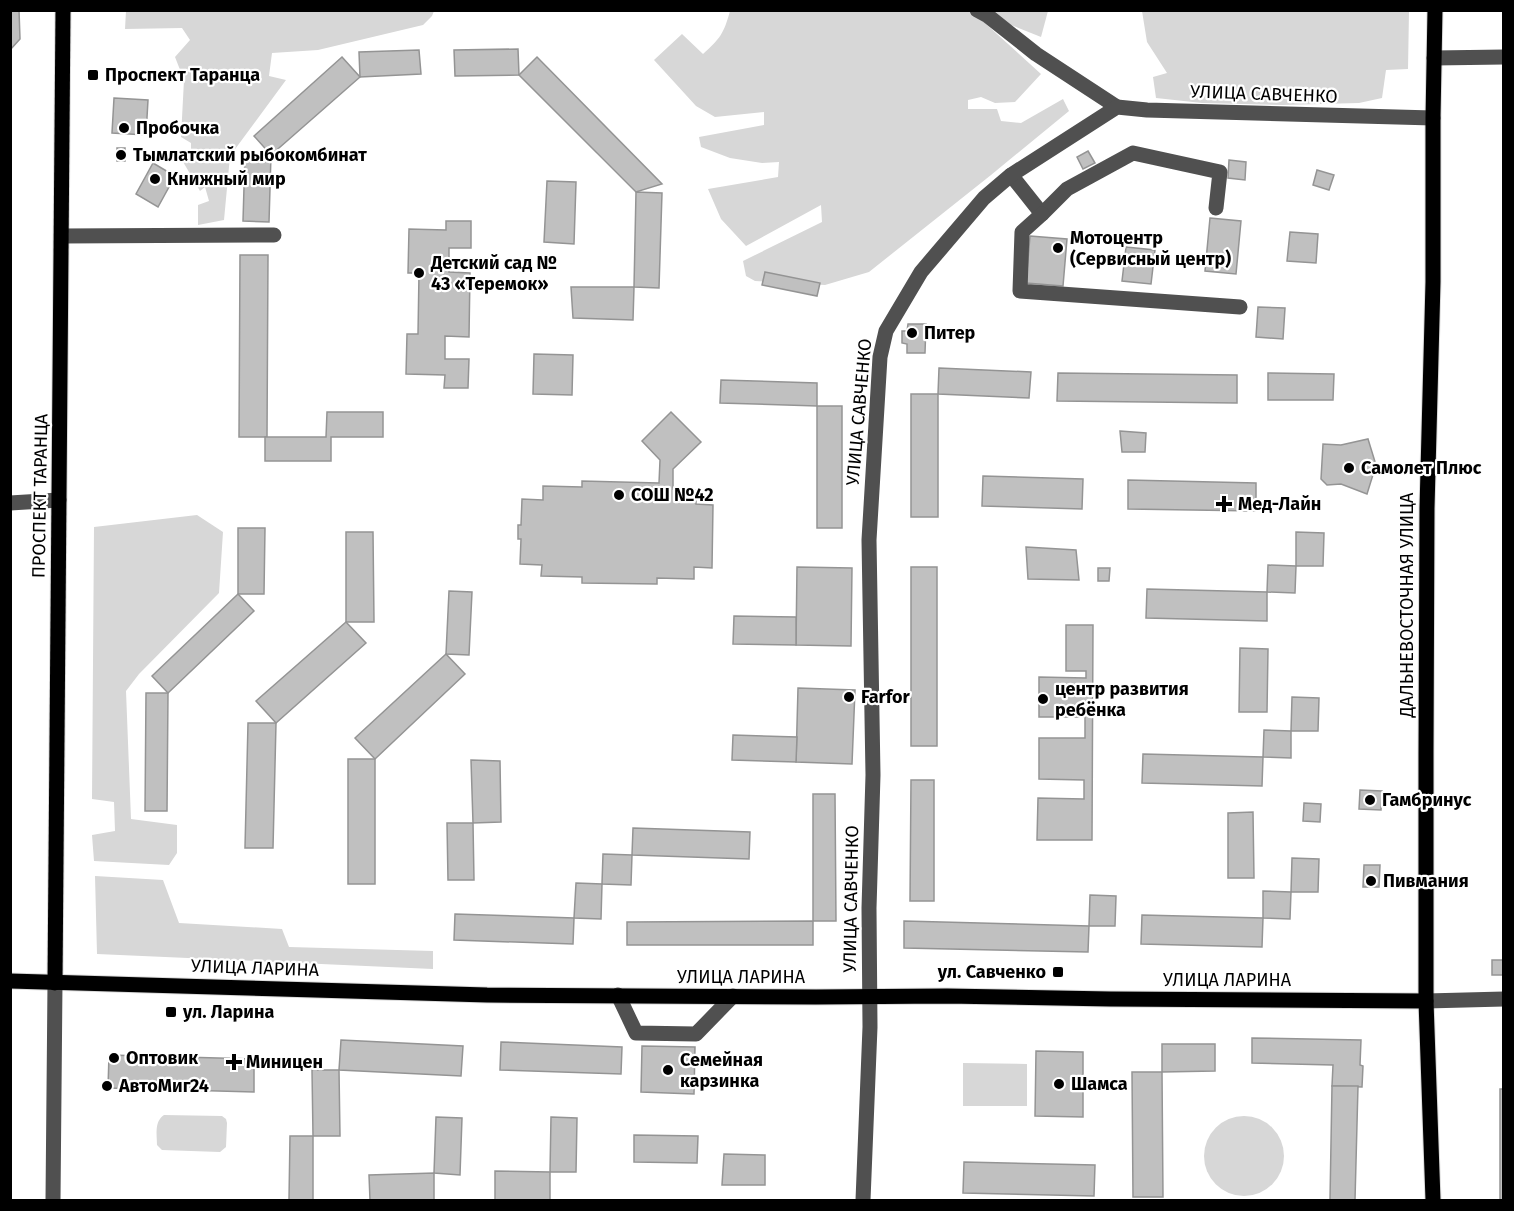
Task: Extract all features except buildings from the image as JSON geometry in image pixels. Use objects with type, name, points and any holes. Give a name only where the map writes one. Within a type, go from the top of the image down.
[{"type":"main road","name":"ПРОСПЕКТ ТАРАНЦА","points":[[55,983],[63,10]]},
{"type":"main road","name":"ДАЛЬНЕВОСТОЧНАЯ УЛИЦА","points":[[1432,1200],[1426,1001],[1426,752],[1427,519],[1433,282],[1433,118],[1436,10]]},
{"type":"main road","name":"УЛИЦА ЛАРИНА","points":[[10,981],[487,995],[947,996],[1426,1001]]},
{"type":"street","points":[[977,10],[1036,54],[1117,107]]},
{"type":"street","points":[[1434,58],[1503,57]]},
{"type":"street","name":"УЛИЦА САВЧЕНКО","points":[[862,1200],[870,1027],[869,908],[873,774],[869,540],[880,357],[886,331],[921,272],[984,198],[1011,175],[1117,107],[1169,111],[1433,118]]},
{"type":"street","points":[[1216,208],[1220,172],[1133,153],[1067,189],[1022,232],[1020,291],[1240,307]]},
{"type":"street","points":[[1011,175],[1042,214]]},
{"type":"street","points":[[62,236],[274,235]]},
{"type":"street","points":[[10,503],[59,500]]},
{"type":"street","points":[[52,1200],[55,983]]},
{"type":"street","points":[[618,995],[636,1033],[696,1034],[733,996]]},
{"type":"street","points":[[1426,1001],[1503,999]]},
{"type":"shaded area","points":[[126,10],[434,11],[423,25],[318,50],[272,53],[269,76],[286,80],[230,156],[224,220],[198,225],[198,205],[209,201],[205,187],[200,191],[182,160],[191,153],[191,143],[181,137],[184,80],[175,57],[190,40],[182,28],[125,29]]},
{"type":"shaded area","points":[[730,11],[967,11],[976,15],[1041,74],[1015,102],[995,103],[981,97],[968,100],[968,109],[997,109],[1001,121],[1021,123],[1063,99],[1069,111],[869,272],[825,285],[755,281],[746,276],[743,261],[822,222],[821,205],[746,246],[721,219],[708,189],[778,177],[779,162],[762,163],[730,158],[701,147],[699,137],[764,125],[764,112],[715,117],[696,106],[654,60],[682,34],[703,54],[721,35]]},
{"type":"shaded area","points":[[976,11],[1048,11],[1041,37]]},
{"type":"shaded area","points":[[1142,11],[1409,11],[1408,69],[1386,70],[1382,98],[1359,103],[1283,105],[1202,103],[1156,98],[1153,77],[1167,73],[1147,42]]},
{"type":"shaded area","points":[[197,515],[223,532],[219,593],[139,674],[126,691],[131,819],[177,825],[177,853],[169,865],[94,861],[92,835],[115,831],[114,802],[92,799],[94,527]]},
{"type":"shaded area","points":[[95,876],[163,880],[179,923],[282,929],[289,947],[433,951],[433,969],[97,954]]},
{"type":"shaded area","points":[[963,1063],[1027,1064],[1027,1106],[963,1106]]},
{"type":"shaded area","points":[[164,1115],[222,1116],[227,1123],[226,1147],[220,1152],[162,1150],[157,1145],[157,1128]]},
{"type":"shaded area","points":[[1244,1116],[1259,1119],[1272,1128],[1281,1141],[1284,1156],[1281,1171],[1272,1184],[1259,1193],[1244,1196],[1229,1193],[1216,1184],[1207,1171],[1204,1156],[1207,1141],[1216,1128],[1229,1119]]},
{"type":"place","name":"Проспект Таранца","points":[[93,75]]},
{"type":"place","name":"Пробочка","points":[[124,128]]},
{"type":"place","name":"Тымлатский рыбокомбинат","points":[[121,155]]},
{"type":"place","name":"Книжный мир","points":[[155,179]]},
{"type":"place","name":"Мотоцентр (Сервисный центр)","points":[[1058,248]]},
{"type":"place","name":"Детский сад № 43 «Теремок»","points":[[419,273]]},
{"type":"place","name":"Питер","points":[[912,333]]},
{"type":"place","name":"Самолет Плюс","points":[[1349,468]]},
{"type":"place","name":"СОШ №42","points":[[619,495]]},
{"type":"place","name":"Мед-Лайн","points":[[1224,504]]},
{"type":"place","name":"Farfor","points":[[849,697]]},
{"type":"place","name":"центр развития ребёнка","points":[[1043,699]]},
{"type":"place","name":"Гамбринус","points":[[1370,800]]},
{"type":"place","name":"Пивмания","points":[[1371,881]]},
{"type":"place","name":"ул. Савченко","points":[[1058,972]]},
{"type":"place","name":"ул. Ларина","points":[[171,1012]]},
{"type":"place","name":"Оптовик","points":[[114,1058]]},
{"type":"place","name":"Миницен","points":[[234,1062]]},
{"type":"place","name":"Семейная карзинка","points":[[668,1070]]},
{"type":"place","name":"Шамса","points":[[1059,1084]]},
{"type":"place","name":"АвтоМиг24","points":[[107,1086]]}]
